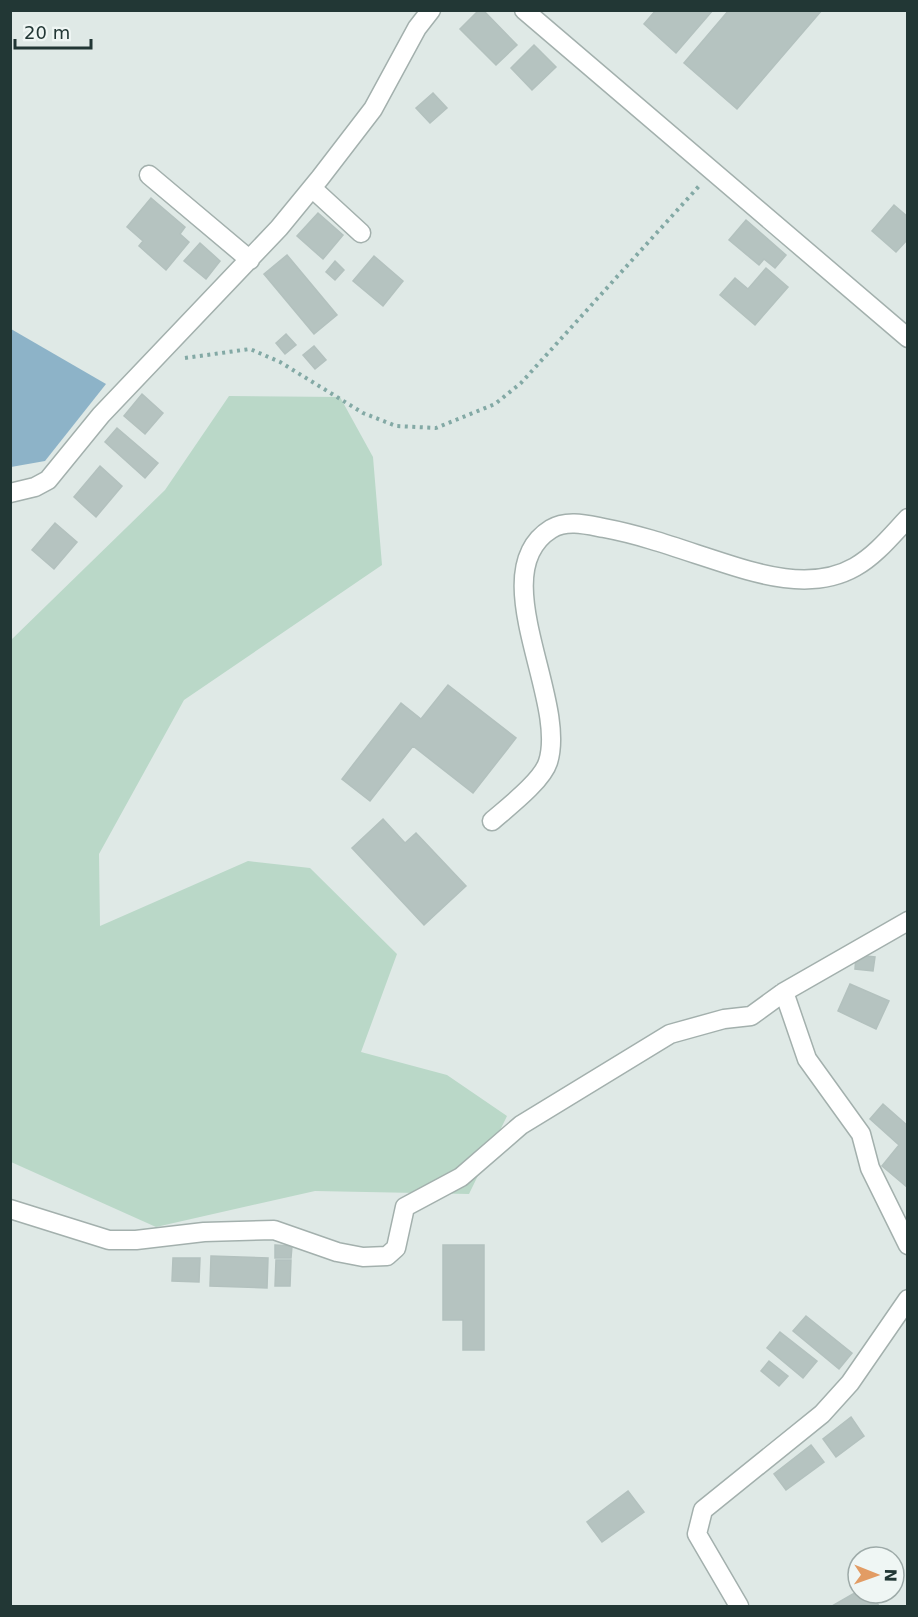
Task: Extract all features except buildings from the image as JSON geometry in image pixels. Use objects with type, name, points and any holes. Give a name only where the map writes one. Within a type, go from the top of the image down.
[{"type":"street","points":[[10,494],[35,487],[48,480],[101,415],[250,260],[312,188],[373,109],[417,28],[431,10]]},
{"type":"street","points":[[524,10],[908,338]]},
{"type":"street","points":[[148,175],[250,260]]},
{"type":"street","points":[[312,188],[361,233]]},
{"type":"street","points":[[492,821],[534,782],[548,764],[552,740],[549,712],[526,612],[523,585],[526,560],[536,543],[552,528],[567,523],[616,530],[764,576],[795,579],[826,577],[853,568],[880,549],[908,518]]},
{"type":"street","points":[[10,1209],[109,1240],[136,1240],[204,1232],[274,1230],[337,1252],[363,1257],[387,1256],[396,1248],[405,1207],[461,1177],[521,1125],[670,1034],[724,1019],[751,1016],[784,992],[908,921]]},
{"type":"street","points":[[784,992],[807,1059],[861,1134],[870,1168],[908,1245]]},
{"type":"street","points":[[739,1606],[697,1534],[703,1510],[822,1414],[850,1383],[908,1299]]},
{"type":"path","points":[[153,361],[249,350],[280,362],[363,413],[396,426],[436,428],[495,404],[521,383],[712,171]]},
{"type":"green space","points":[[229,396],[340,397],[373,457],[382,565],[184,700],[99,854],[100,926],[248,861],[310,868],[397,954],[361,1052],[447,1075],[507,1116],[469,1194],[315,1191],[156,1227],[11,1162],[10,641],[165,490]]},
{"type":"water","points":[[11,329],[106,384],[45,461],[11,467]]}]
